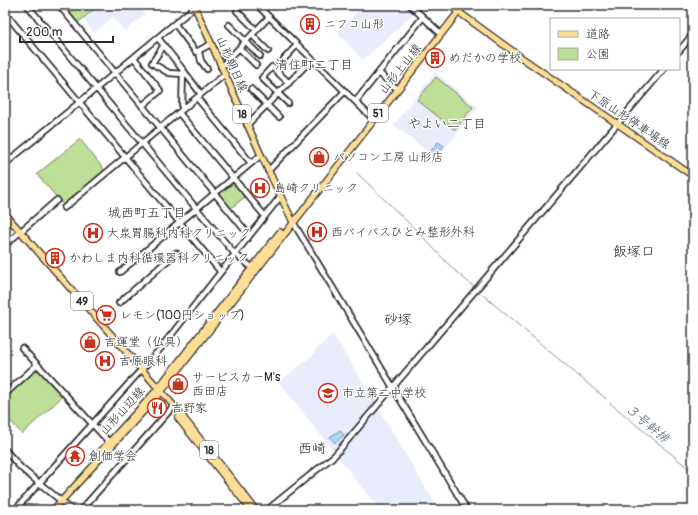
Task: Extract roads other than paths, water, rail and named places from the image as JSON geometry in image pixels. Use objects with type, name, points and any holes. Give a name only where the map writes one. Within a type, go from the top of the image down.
[{"type":"main road","name":"下原山形停車場線","points":[[448,5],[456,9],[617,124],[693,176]]},
{"type":"main road","name":"山形上山線","points":[[292,220],[460,5]]},
{"type":"main road","name":"山形上山線","points":[[292,220],[456,9],[464,5]]},
{"type":"main road","name":"山形朝日線","points":[[195,6],[220,67],[292,220]]},
{"type":"main road","name":"山形山辺線","points":[[5,214],[158,391]]},
{"type":"main road","name":"山形山辺線","points":[[5,218],[20,232]]},
{"type":"main road","points":[[158,391],[292,220]]},
{"type":"main road","name":"山形山辺線","points":[[53,510],[109,442],[158,391]]},
{"type":"main road","name":"山形山辺線","points":[[49,510],[60,500],[158,391]]},
{"type":"main road","name":"18","points":[[158,391],[171,410],[251,510]]},
{"type":"main road","name":"18","points":[[158,391],[256,510]]},
{"type":"street","points":[[27,5],[235,254],[254,269]]},
{"type":"street","points":[[58,5],[249,234]]},
{"type":"street","points":[[257,5],[371,117]]},
{"type":"street","points":[[410,5],[439,32]]},
{"type":"street","points":[[5,164],[116,74],[176,24],[195,6]]},
{"type":"street","points":[[237,11],[256,30]]},
{"type":"street","points":[[5,13],[220,271]]},
{"type":"street","points":[[220,67],[269,17]]},
{"type":"street","points":[[356,101],[423,17]]},
{"type":"street","points":[[176,24],[196,52],[199,52]]},
{"type":"street","points":[[228,25],[260,56]]},
{"type":"street","points":[[680,50],[693,34]]},
{"type":"street","points":[[252,35],[268,51]]},
{"type":"street","points":[[158,38],[201,94]]},
{"type":"street","points":[[164,44],[154,64],[169,73],[183,72]]},
{"type":"street","points":[[199,52],[211,44]]},
{"type":"street","points":[[284,59],[297,45]]},
{"type":"street","points":[[239,48],[256,65]]},
{"type":"street","points":[[199,52],[201,61],[206,69]]},
{"type":"street","points":[[134,58],[160,89],[160,91],[142,106]]},
{"type":"street","points":[[247,125],[312,59]]},
{"type":"street","points":[[288,103],[262,78],[272,67],[289,83]]},
{"type":"street","points":[[268,510],[335,455],[663,70]]},
{"type":"street","points":[[183,72],[180,111],[264,216]]},
{"type":"street","points":[[379,73],[395,87]]},
{"type":"street","points":[[64,208],[224,75]]},
{"type":"street","points":[[250,89],[279,116]]},
{"type":"street","points":[[268,171],[346,91]]},
{"type":"street","points":[[197,98],[251,163]]},
{"type":"street","points":[[120,272],[261,155]]},
{"type":"street","points":[[15,510],[140,370],[280,197]]},
{"type":"street","points":[[5,245],[57,200]]},
{"type":"street","points":[[292,220],[467,510]]},
{"type":"street","points":[[119,303],[176,253]]},
{"type":"street","points":[[22,348],[109,442]]},
{"type":"street","points":[[5,394],[37,365]]},
{"type":"street","points":[[81,510],[171,410]]},
{"type":"street","points":[[5,450],[39,483],[72,510]]},
{"type":"water","points":[[438,142],[444,146],[436,156],[430,152]]},
{"type":"water","points":[[340,430],[344,435],[335,443],[330,437]]},
{"type":"waterway","points":[[357,173],[420,234],[452,268],[475,288]]},
{"type":"waterway","points":[[477,290],[606,399]]},
{"type":"waterway","name":"３号幹排","points":[[610,403],[693,472]]},
{"type":"place","name":"ニフコ山形","points":[[310,24]]},
{"type":"place","name":"めだかの学校","points":[[435,58]]},
{"type":"place","name":"パソコン工房 山形店","points":[[319,157]]},
{"type":"place","name":"島崎クリニック","points":[[260,188]]},
{"type":"place","name":"西バイパスひとみ整形外科","points":[[317,232]]},
{"type":"place","name":"大泉胃腸科内科クリニック","points":[[93,233]]},
{"type":"place","name":"かわしま内科循環器科クリニック","points":[[55,258]]},
{"type":"place","name":"レモン(100円ショップ)","points":[[106,315]]},
{"type":"place","name":"吉運堂（仏具）","points":[[90,342]]},
{"type":"place","name":"吉原眼科","points":[[105,361]]},
{"type":"place","name":"サービスカーM's 西田店","points":[[178,384]]},
{"type":"place","name":"市立第二中学校","points":[[328,393]]},
{"type":"place","name":"吉野家","points":[[157,408]]},
{"type":"place","name":"創価学会","points":[[75,456]]},
{"type":"district","name":"清住町二丁目","points":[[314,64]]},
{"type":"district","name":"やよい二丁目","points":[[447,123]]},
{"type":"district","name":"城西町五丁目","points":[[147,212]]},
{"type":"district","name":"飯塚口","points":[[634,251]]},
{"type":"district","name":"砂塚","points":[[398,319]]},
{"type":"district","name":"西崎","points":[[312,448]]}]
